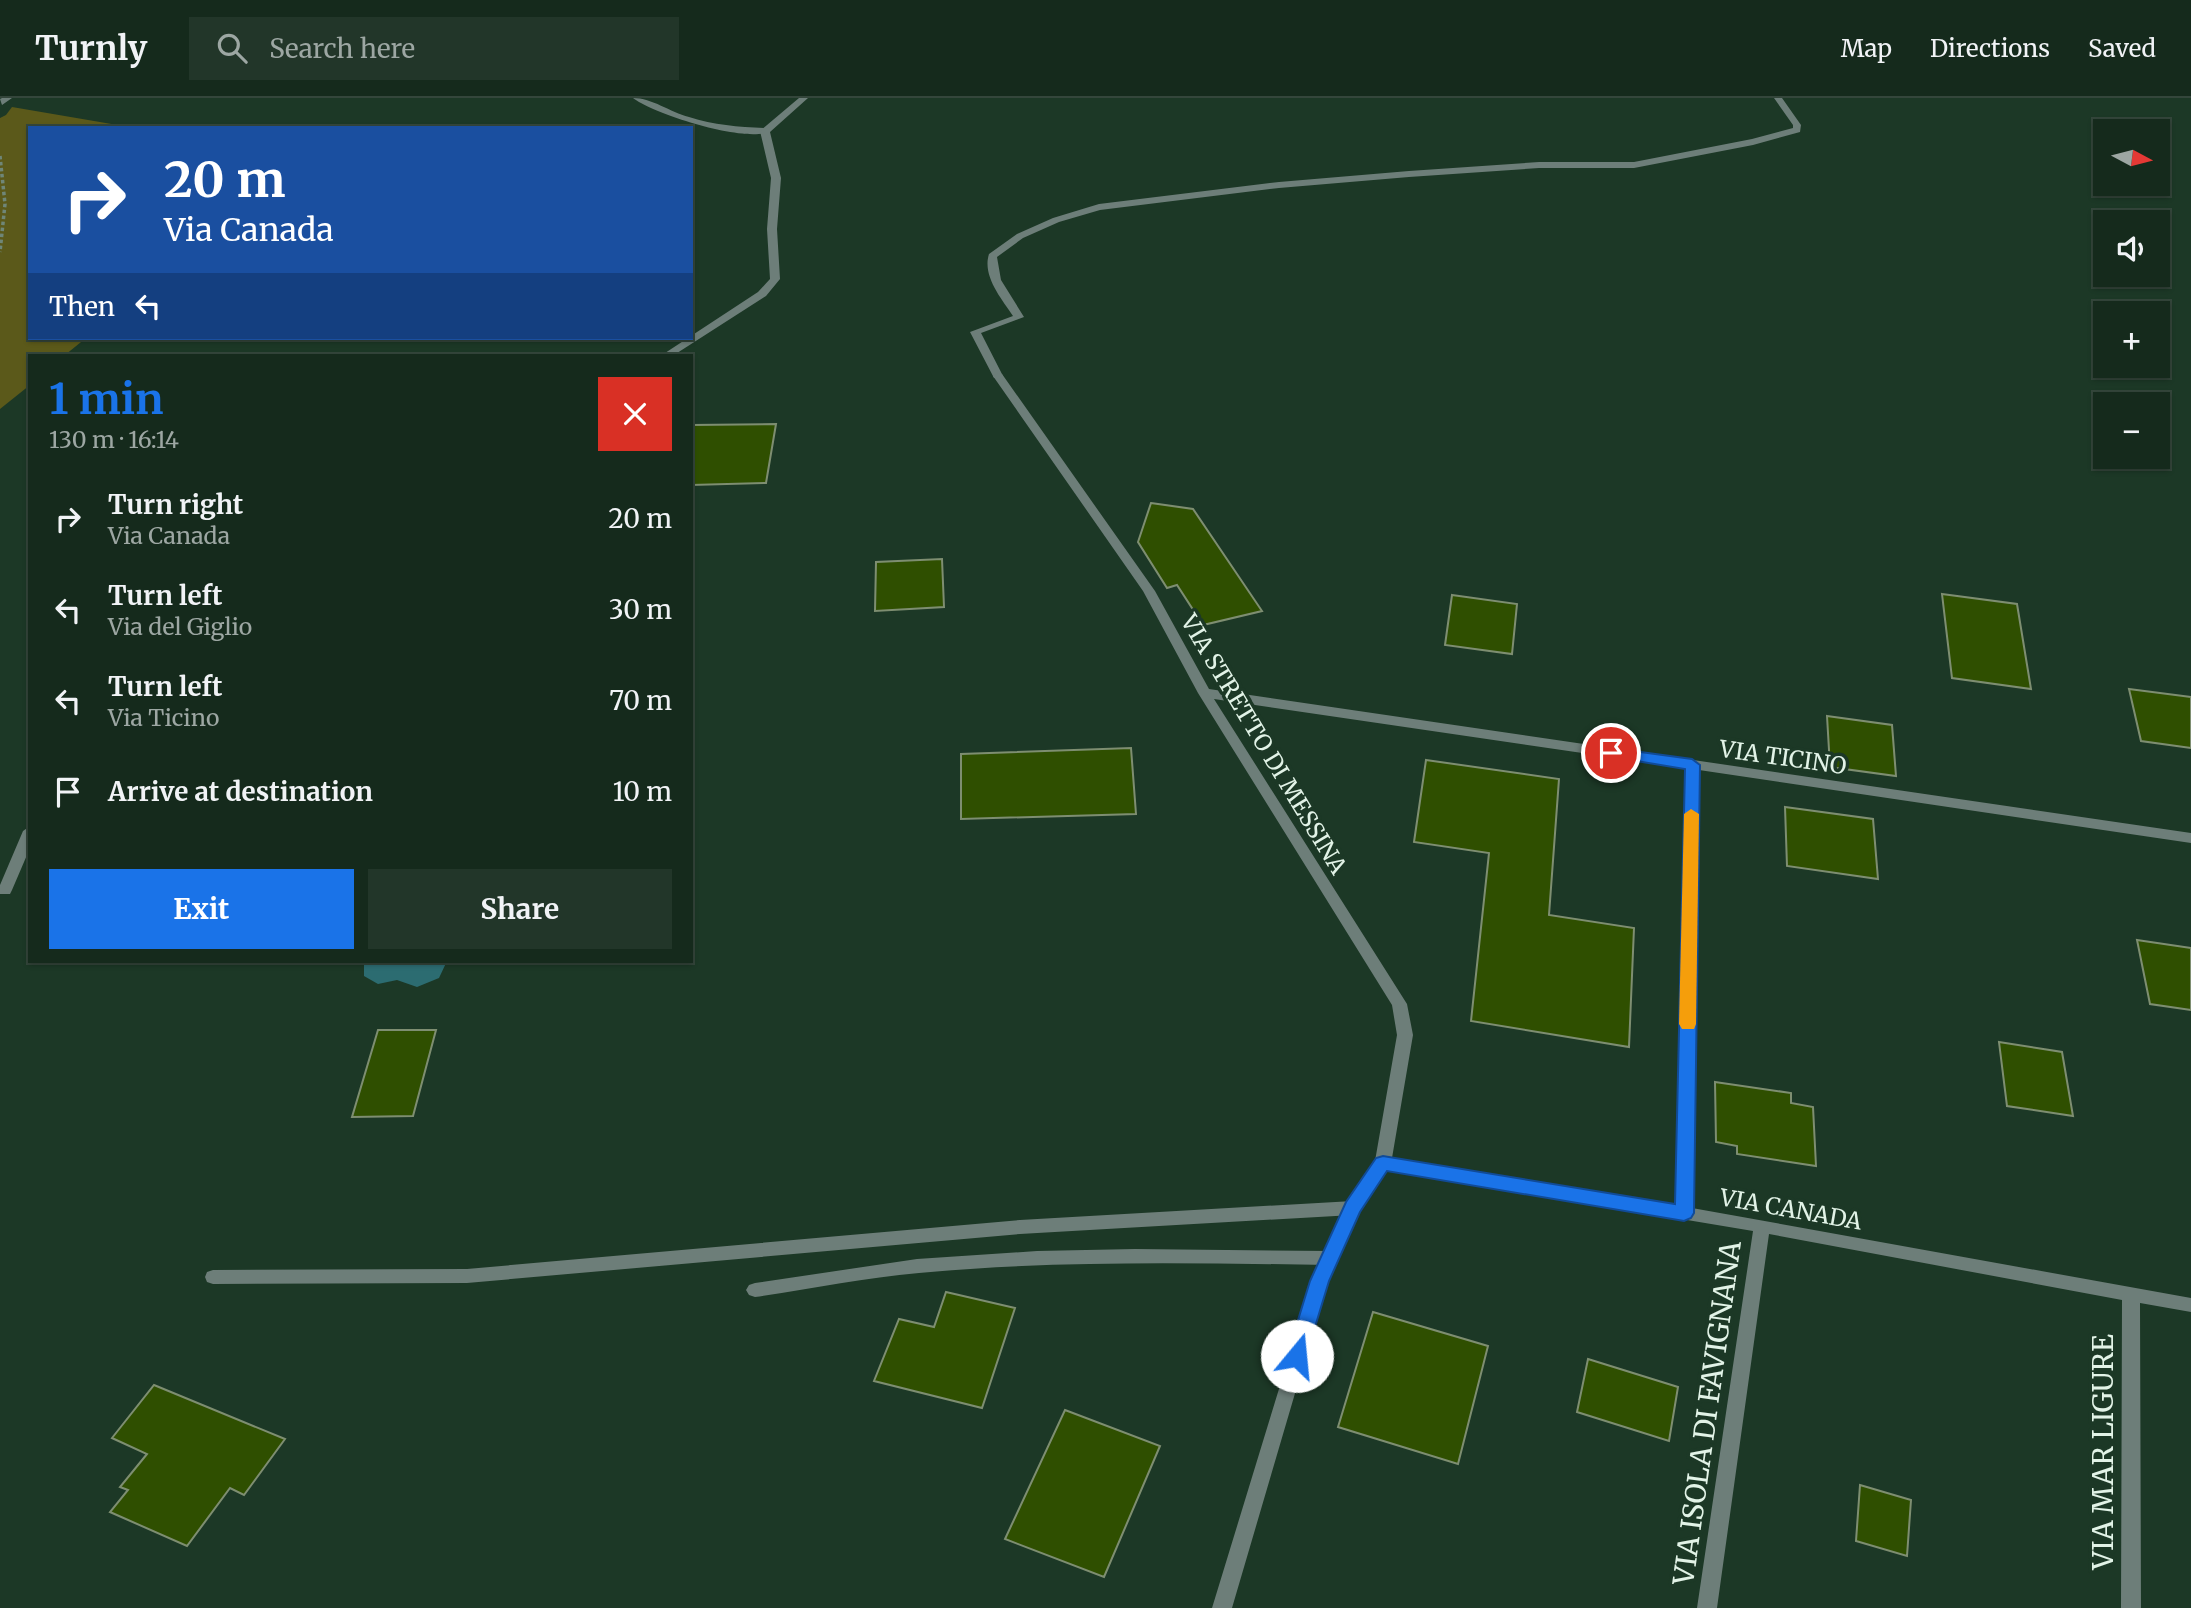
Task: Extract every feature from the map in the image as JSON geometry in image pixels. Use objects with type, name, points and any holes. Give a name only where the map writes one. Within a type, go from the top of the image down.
[{"type":"street","points":[[637,98],[665,114],[720,128],[765,131],[804,98]]},
{"type":"street","name":"VIA STRETTO DI MESSINA","points":[[1383,1163],[1405,1035],[1399,1004],[1203,693],[1149,591],[998,376],[975,332],[1019,317],[995,280],[990,265],[992,256],[1020,236],[1056,220],[1099,207],[1279,185],[1539,165],[1634,165],[1753,142],[1797,130],[1797,125],[1778,98]]},
{"type":"street","points":[[693,338],[762,294],[775,279],[772,229],[776,178],[765,131]]},
{"type":"street","points":[[669,354],[690,340]]},
{"type":"street","name":"VIA TICINO","points":[[1203,693],[2191,838]]},
{"type":"street","points":[[1684,1213],[1692,765]]},
{"type":"street","points":[[5,890],[28,836]]},
{"type":"street","points":[[1222,1608],[1320,1281],[1353,1208],[1383,1163]]},
{"type":"street","name":"VIA CANADA","points":[[1383,1163],[1762,1226],[2191,1305]]},
{"type":"street","points":[[213,1277],[467,1276],[1020,1227],[1353,1208]]},
{"type":"street","name":"VIA ISOLA DI FAVIGNANA","points":[[1707,1608],[1762,1226]]},
{"type":"street","points":[[755,1290],[939,1264],[1079,1257],[1330,1258]]},
{"type":"street","name":"VIA MAR LIGURE","points":[[2130,1608],[2131,1295]]},
{"type":"path","points":[[0,156],[4,173],[5,225],[0,252]]},
{"type":"shaded area","points":[[12,107],[123,126],[28,126],[28,340],[84,340],[66,354],[28,354],[28,387],[0,409],[0,118]]},
{"type":"water","points":[[364,963],[446,963],[439,978],[417,987],[397,980],[378,984],[364,976]]},
{"type":"building","points":[[776,424],[766,483],[693,485],[693,425]]},
{"type":"building","points":[[1151,503],[1193,509],[1262,611],[1203,625],[1177,585],[1167,588],[1138,542]]},
{"type":"building","points":[[942,559],[944,607],[875,611],[876,562]]},
{"type":"building","points":[[1942,594],[2017,604],[2031,689],[1952,678]]},
{"type":"building","points":[[1452,595],[1517,604],[1512,654],[1445,645]]},
{"type":"building","points":[[2129,689],[2191,697],[2191,748],[2141,741]]},
{"type":"building","points":[[1827,716],[1892,725],[1896,776],[1830,767]]},
{"type":"building","points":[[1131,748],[1136,814],[961,819],[961,754]]},
{"type":"building","points":[[1426,760],[1559,779],[1549,915],[1634,928],[1629,1047],[1471,1021],[1489,853],[1414,842]]},
{"type":"building","points":[[1785,807],[1873,819],[1878,879],[1787,866]]},
{"type":"building","points":[[2137,940],[2191,948],[2191,1010],[2150,1004]]},
{"type":"building","points":[[378,1030],[436,1030],[413,1116],[352,1117]]},
{"type":"building","points":[[1999,1042],[2062,1052],[2073,1116],[2007,1106]]},
{"type":"building","points":[[1715,1082],[1791,1093],[1791,1103],[1813,1107],[1816,1166],[1737,1154],[1737,1146],[1716,1142]]},
{"type":"building","points":[[946,1292],[1015,1308],[982,1408],[874,1381],[899,1319],[934,1327]]},
{"type":"building","points":[[1373,1312],[1488,1346],[1458,1464],[1338,1427]]},
{"type":"building","points":[[1588,1359],[1678,1387],[1669,1441],[1577,1412]]},
{"type":"building","points":[[154,1385],[285,1439],[244,1495],[230,1488],[187,1546],[110,1512],[128,1490],[120,1487],[147,1454],[112,1438]]},
{"type":"building","points":[[1065,1410],[1160,1446],[1104,1577],[1005,1539]]},
{"type":"building","points":[[1860,1485],[1911,1500],[1907,1556],[1856,1541]]},
{"type":"slow traffic","points":[[1688,1024],[1691,814]]},
{"type":"route","points":[[1297,1356],[1320,1281],[1353,1208],[1383,1163],[1684,1213],[1692,765],[1611,753]]}]
